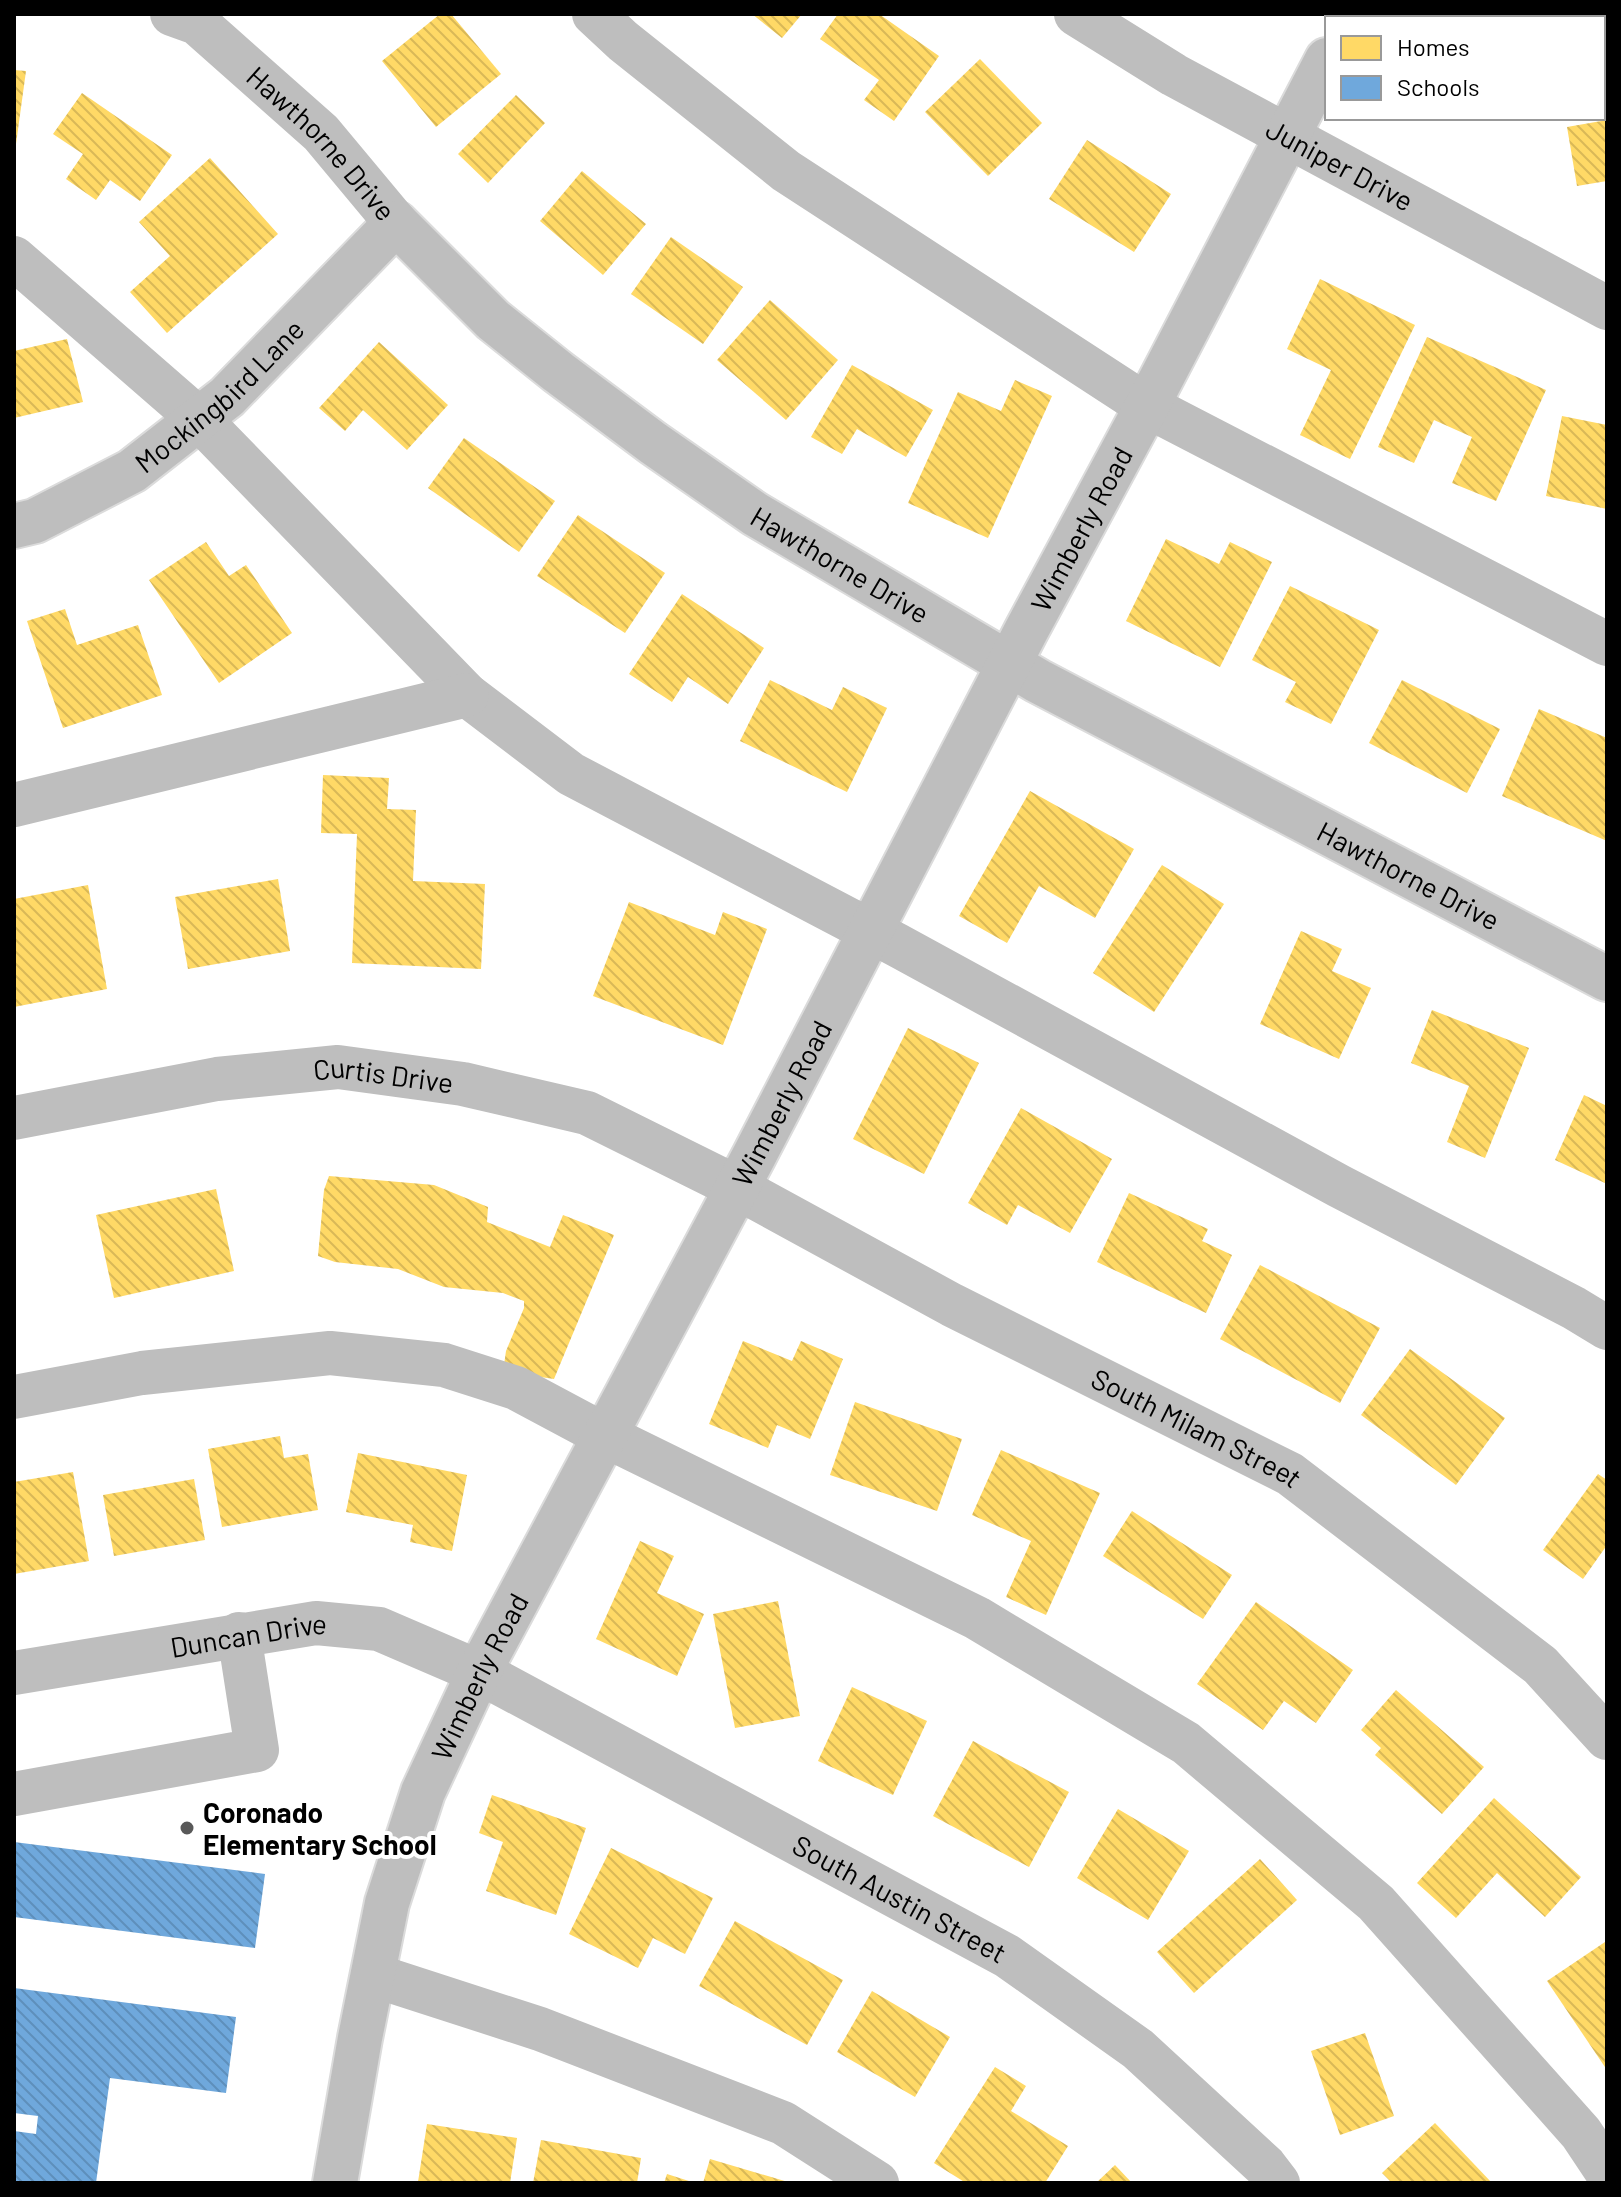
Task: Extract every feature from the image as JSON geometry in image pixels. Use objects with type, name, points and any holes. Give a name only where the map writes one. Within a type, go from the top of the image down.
[{"type":"main road","name":"Hawthorne Drive","points":[[172,14],[197,23],[321,133],[396,223],[493,320],[653,443],[755,514],[1008,665],[1607,979]]},
{"type":"main road","points":[[594,14],[623,41],[786,171],[1147,406],[1607,644]]},
{"type":"main road","name":"Juniper Drive","points":[[1076,14],[1174,75],[1607,308]]},
{"type":"main road","name":"Wimberly Road","points":[[335,2183],[387,1903],[423,1792],[479,1672],[871,932],[1325,64]]},
{"type":"main road","name":"Mockingbird Lane","points":[[14,526],[35,521],[132,471],[227,397],[396,223]]},
{"type":"main road","points":[[14,258],[199,419],[467,695],[571,774],[1607,1328]]},
{"type":"main road","points":[[14,805],[467,695]]},
{"type":"main road","name":"Curtis Drive","points":[[14,1118],[217,1079],[338,1067],[463,1084],[587,1113],[736,1187]]},
{"type":"main road","name":"South Milam Street","points":[[736,1187],[952,1305],[1290,1474],[1540,1665],[1607,1738]]},
{"type":"main road","points":[[14,1397],[142,1373],[330,1353],[444,1365],[516,1388],[604,1435],[977,1618],[1186,1743],[1376,1903],[1581,2133],[1607,2172]]},
{"type":"main road","name":"Duncan Drive","points":[[14,1673],[316,1623],[379,1629],[479,1672]]},
{"type":"main road","points":[[14,1794],[257,1750],[239,1634]]},
{"type":"main road","name":"South Austin Street","points":[[479,1672],[1007,1956],[1138,2049],[1265,2166],[1278,2183]]},
{"type":"main road","points":[[373,1975],[540,2029],[783,2123],[877,2183]]},
{"type":"building: Homes","points":[[440,14],[451,14],[501,74],[436,127],[382,61]]},
{"type":"building: Homes","points":[[752,14],[802,14],[782,38]]},
{"type":"building: Homes","points":[[838,14],[879,14],[939,56],[894,121],[864,100],[879,80],[820,39]]},
{"type":"building: Homes","points":[[1539,14],[1543,16],[1445,16]]},
{"type":"building: Homes","points":[[980,59],[1042,123],[988,176],[925,112]]},
{"type":"building: Homes","points":[[14,70],[26,71],[16,144],[14,144]]},
{"type":"building: Homes","points":[[82,93],[172,155],[140,201],[110,180],[96,200],[66,179],[83,154],[53,134]]},
{"type":"building: Homes","points":[[516,95],[545,123],[488,183],[458,154]]},
{"type":"building: Homes","points":[[1607,120],[1607,181],[1577,186],[1567,127]]},
{"type":"building: Homes","points":[[1087,140],[1171,194],[1134,252],[1049,199]]},
{"type":"building: Homes","points":[[210,158],[278,234],[167,333],[130,292],[170,256],[139,222]]},
{"type":"building: Homes","points":[[582,171],[646,224],[603,275],[540,221]]},
{"type":"building: Homes","points":[[671,237],[743,287],[703,344],[631,294]]},
{"type":"building: Homes","points":[[1320,279],[1415,325],[1350,459],[1300,435],[1331,370],[1287,349]]},
{"type":"building: Homes","points":[[770,300],[838,360],[786,420],[717,360]]},
{"type":"building: Homes","points":[[1427,337],[1546,390],[1496,501],[1452,483],[1472,437],[1434,420],[1414,463],[1378,447]]},
{"type":"building: Homes","points":[[67,339],[83,402],[14,418],[14,351]]},
{"type":"building: Homes","points":[[379,342],[448,405],[407,450],[363,410],[345,431],[319,408]]},
{"type":"building: Homes","points":[[852,365],[933,410],[906,457],[857,429],[842,454],[811,437]]},
{"type":"building: Homes","points":[[1015,380],[1052,396],[988,538],[908,503],[958,392],[1001,411]]},
{"type":"building: Homes","points":[[1562,416],[1607,425],[1607,509],[1546,496]]},
{"type":"building: Homes","points":[[464,438],[555,501],[519,552],[428,488]]},
{"type":"building: Homes","points":[[578,515],[665,573],[625,633],[537,576]]},
{"type":"building: Homes","points":[[1166,539],[1219,564],[1230,542],[1272,562],[1220,667],[1126,621]]},
{"type":"building: Homes","points":[[206,542],[229,576],[246,565],[292,633],[219,683],[149,580]]},
{"type":"building: Homes","points":[[1290,586],[1379,630],[1331,724],[1285,702],[1296,682],[1252,660]]},
{"type":"building: Homes","points":[[682,594],[764,648],[728,704],[688,677],[672,702],[629,674]]},
{"type":"building: Homes","points":[[65,609],[77,645],[138,625],[162,695],[63,728],[27,621]]},
{"type":"building: Homes","points":[[770,680],[832,710],[843,687],[887,708],[847,792],[740,741]]},
{"type":"building: Homes","points":[[1402,680],[1500,729],[1467,793],[1369,743]]},
{"type":"building: Homes","points":[[1539,709],[1607,738],[1607,841],[1502,796]]},
{"type":"building: Homes","points":[[323,775],[389,778],[387,809],[416,810],[413,881],[485,884],[481,969],[352,963],[357,834],[321,833]]},
{"type":"building: Homes","points":[[1030,791],[1134,849],[1095,918],[1039,886],[1007,943],[959,916]]},
{"type":"building: Homes","points":[[1162,865],[1224,904],[1154,1012],[1093,973]]},
{"type":"building: Homes","points":[[278,879],[290,951],[188,969],[175,897]]},
{"type":"building: Homes","points":[[88,885],[107,989],[14,1007],[14,899]]},
{"type":"building: Homes","points":[[629,902],[715,935],[723,912],[767,929],[723,1045],[593,996]]},
{"type":"building: Homes","points":[[1301,931],[1342,949],[1332,971],[1371,988],[1339,1059],[1260,1024]]},
{"type":"building: Homes","points":[[1432,1010],[1529,1048],[1485,1158],[1447,1142],[1469,1086],[1411,1063]]},
{"type":"building: Homes","points":[[908,1028],[979,1063],[924,1174],[853,1139]]},
{"type":"building: Homes","points":[[1584,1095],[1607,1106],[1607,1184],[1555,1160]]},
{"type":"building: Homes","points":[[1021,1108],[1112,1159],[1070,1233],[1018,1205],[1007,1225],[968,1203]]},
{"type":"building: Homes","points":[[329,1176],[434,1185],[488,1207],[487,1222],[550,1247],[563,1215],[614,1235],[554,1379],[534,1376],[504,1365],[524,1301],[503,1293],[444,1287],[398,1269],[335,1262],[318,1256],[324,1190]]},
{"type":"building: Homes","points":[[216,1189],[234,1271],[114,1298],[96,1215]]},
{"type":"building: Homes","points":[[1129,1193],[1208,1229],[1202,1241],[1232,1255],[1206,1313],[1097,1262]]},
{"type":"building: Homes","points":[[1260,1265],[1380,1328],[1340,1403],[1220,1339]]},
{"type":"building: Homes","points":[[743,1341],[792,1361],[801,1341],[843,1359],[810,1439],[777,1425],[768,1448],[709,1424]]},
{"type":"building: Homes","points":[[1410,1349],[1505,1418],[1456,1485],[1361,1415]]},
{"type":"building: Homes","points":[[855,1402],[962,1439],[937,1511],[830,1475]]},
{"type":"building: Homes","points":[[280,1436],[284,1458],[308,1454],[318,1510],[222,1527],[208,1449]]},
{"type":"building: Homes","points":[[1001,1450],[1100,1493],[1046,1615],[1006,1597],[1031,1541],[972,1515]]},
{"type":"building: Homes","points":[[358,1453],[467,1475],[452,1551],[410,1542],[413,1525],[346,1512]]},
{"type":"building: Homes","points":[[73,1472],[89,1561],[14,1574],[14,1482]]},
{"type":"building: Homes","points":[[1598,1474],[1607,1480],[1607,1545],[1583,1579],[1543,1550]]},
{"type":"building: Homes","points":[[194,1479],[205,1540],[114,1556],[103,1495]]},
{"type":"building: Homes","points":[[1132,1511],[1232,1575],[1203,1619],[1103,1556]]},
{"type":"building: Homes","points":[[640,1541],[674,1556],[657,1593],[704,1614],[677,1676],[596,1639]]},
{"type":"building: Homes","points":[[778,1601],[800,1716],[735,1728],[713,1614]]},
{"type":"building: Homes","points":[[1256,1602],[1353,1670],[1316,1723],[1284,1701],[1263,1730],[1197,1684]]},
{"type":"building: Homes","points":[[852,1687],[927,1721],[893,1795],[818,1761]]},
{"type":"building: Homes","points":[[1396,1690],[1484,1767],[1442,1814],[1375,1755],[1381,1748],[1361,1730]]},
{"type":"building: Homes","points":[[973,1741],[1069,1792],[1029,1867],[933,1816]]},
{"type":"building: Homes","points":[[492,1795],[586,1828],[556,1915],[486,1891],[503,1842],[479,1833]]},
{"type":"building: Homes","points":[[1494,1798],[1581,1877],[1545,1917],[1497,1873],[1456,1918],[1417,1883]]},
{"type":"building: Homes","points":[[1118,1809],[1189,1851],[1148,1920],[1077,1878]]},
{"type":"building: Homes","points":[[611,1848],[713,1898],[685,1954],[653,1938],[638,1968],[569,1934]]},
{"type":"building: Homes","points":[[1260,1859],[1297,1900],[1194,1993],[1157,1952]]},
{"type":"building: Homes","points":[[735,1921],[843,1980],[807,2045],[699,1986]]},
{"type":"building: Homes","points":[[1605,1942],[1607,1945],[1607,2070],[1547,1981]]},
{"type":"building: Homes","points":[[872,1991],[950,2037],[915,2097],[837,2052]]},
{"type":"building: Homes","points":[[1365,2033],[1394,2116],[1340,2135],[1311,2051]]},
{"type":"building: Homes","points":[[995,2067],[1026,2086],[1011,2111],[1068,2146],[1045,2183],[966,2183],[934,2163]]},
{"type":"building: Homes","points":[[1435,2123],[1492,2183],[1392,2183],[1382,2173]]},
{"type":"building: Homes","points":[[427,2124],[517,2138],[510,2183],[418,2182]]},
{"type":"building: Homes","points":[[541,2140],[641,2158],[637,2183],[533,2183]]},
{"type":"building: Homes","points":[[710,2159],[788,2182],[788,2183],[703,2183]]},
{"type":"building: Homes","points":[[1115,2165],[1132,2183],[1096,2183]]},
{"type":"building: Homes","points":[[667,2174],[692,2182],[692,2183],[664,2183]]},
{"type":"building: Schools","points":[[14,1842],[265,1874],[255,1948],[14,1917]]},
{"type":"building: Schools","points":[[14,1988],[236,2017],[226,2093],[110,2078],[96,2183],[14,2183],[14,2131],[36,2134],[38,2116],[14,2113]]},
{"type":"place","name":"Coronado Elementary School","points":[[187,1828]]}]
